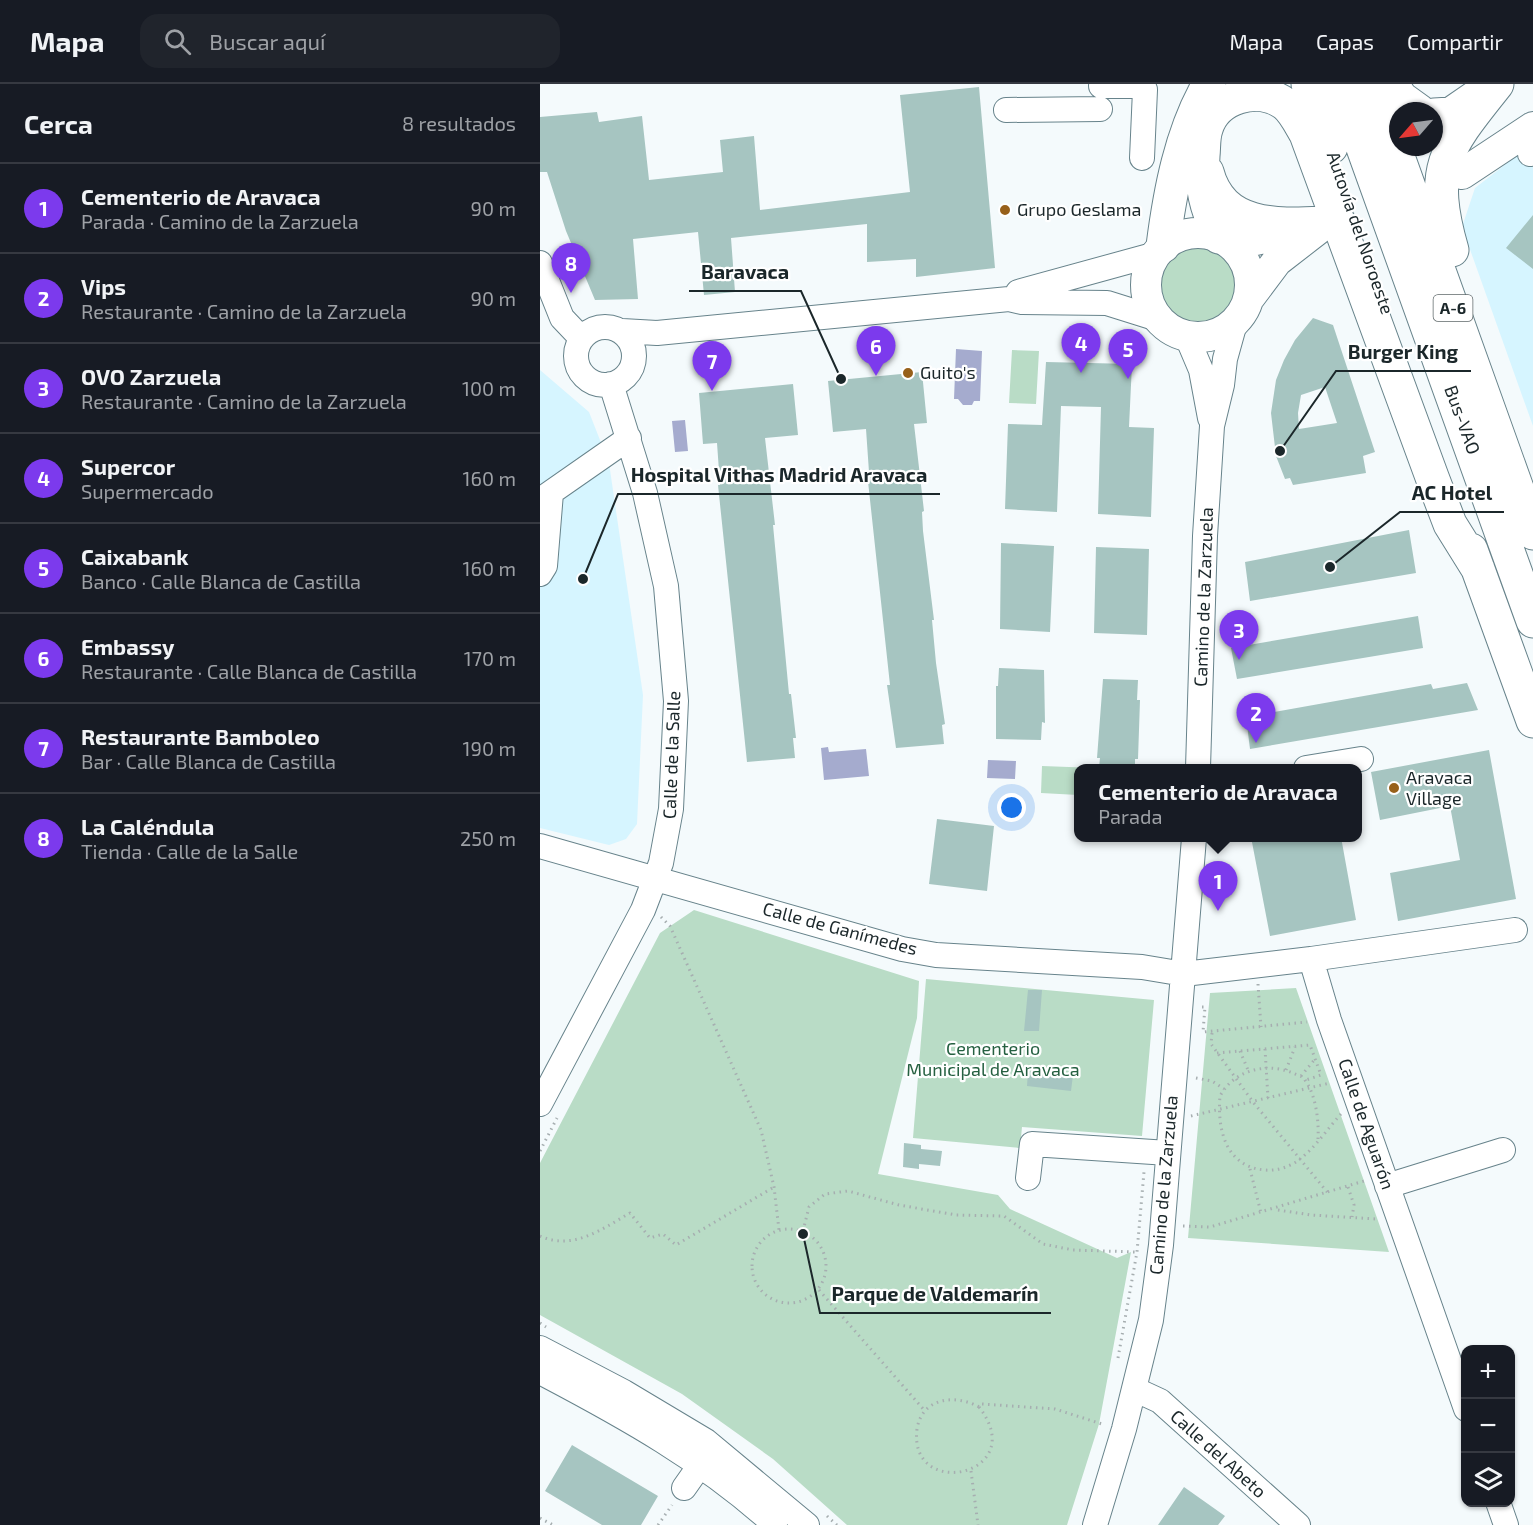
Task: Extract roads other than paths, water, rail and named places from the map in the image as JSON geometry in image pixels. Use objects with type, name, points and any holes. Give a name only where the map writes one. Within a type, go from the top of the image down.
[{"type":"highway","points":[[1160,250],[1185,140],[1198,103],[1209,84]]},
{"type":"highway","name":"Autovía del Noroeste","points":[[1308,84],[1533,721]]},
{"type":"highway","name":"Bus-VAO","points":[[1340,84],[1533,621]]},
{"type":"highway","name":"A-6","points":[[1372,84],[1533,533]]},
{"type":"highway","points":[[1392,84],[1407,102]]},
{"type":"highway","points":[[1443,113],[1457,111],[1496,84]]},
{"type":"highway","points":[[1496,84],[1456,137],[1445,162],[1440,193],[1452,249],[1533,491]]},
{"type":"highway","points":[[1226,241],[1202,190],[1204,138],[1210,118],[1217,109],[1238,96],[1262,94],[1286,105],[1306,134],[1446,514],[1478,569]]},
{"type":"highway","points":[[1203,156],[1215,189],[1231,207],[1247,218],[1276,225],[1326,223]]},
{"type":"main road","points":[[1462,174],[1532,145]]},
{"type":"main road","points":[[1326,223],[1277,261],[1250,297],[1235,323],[1218,334],[1208,337],[1187,337],[1176,333],[1158,319],[1150,307],[1146,279],[1160,250],[1184,234],[1208,233],[1226,241],[1270,239],[1326,223]]},
{"type":"main road","points":[[1226,241],[1248,269],[1250,297]]},
{"type":"street","points":[[1006,110],[1100,97],[1136,86],[1145,90],[1142,158]]},
{"type":"street","points":[[1009,299],[1022,288],[1090,274],[1160,250]]},
{"type":"street","points":[[540,263],[551,319],[581,338]]},
{"type":"street","points":[[680,331],[651,346],[633,363],[626,377],[611,384],[593,383],[580,372],[575,355],[581,338],[596,327],[605,326],[622,332],[680,331],[1009,299],[1022,302],[1107,303],[1158,319]]},
{"type":"street","name":"Camino de la Zarzuela","points":[[1198,764],[1205,536],[1212,426],[1222,385],[1225,359],[1235,323]]},
{"type":"street","points":[[622,332],[632,345],[633,363]]},
{"type":"street","name":"Camino de la Zarzuela","points":[[1187,337],[1201,370],[1212,426]]},
{"type":"street","name":"Calle de la Salle","points":[[551,1106],[656,916],[656,877],[666,842],[675,771],[673,650],[662,562],[629,438],[611,384]]},
{"type":"street","points":[[540,574],[546,566],[545,496],[629,438]]},
{"type":"street","points":[[1330,764],[1361,759]]},
{"type":"street","name":"Camino de la Zarzuela","points":[[1095,1525],[1111,1423],[1134,1389],[1151,1320],[1162,1225],[1157,1152],[1171,1114],[1194,842]]},
{"type":"street","name":"Calle de Ganímedes","points":[[540,846],[656,877],[902,949],[936,955],[1142,967],[1184,974]]},
{"type":"street","points":[[1184,974],[1311,959],[1515,930]]},
{"type":"street","name":"Calle de Aguarón","points":[[1311,959],[1329,1020],[1462,1399]]},
{"type":"street","points":[[1028,1178],[1032,1143],[1157,1152]]},
{"type":"street","points":[[1385,1180],[1503,1150]]},
{"type":"street","points":[[540,1348],[624,1392],[707,1456],[807,1525]]},
{"type":"street","points":[[540,1372],[707,1456],[775,1525]]},
{"type":"street","name":"Calle del Abeto","points":[[1134,1389],[1160,1401],[1298,1525]]},
{"type":"street","points":[[684,1488],[707,1456]]},
{"type":"street","points":[[1499,1507],[1506,1525]]},
{"type":"water","points":[[956,349],[982,351],[980,401],[974,401],[972,405],[963,405],[958,399],[954,399]]},
{"type":"water","points":[[685,420],[688,451],[675,452],[672,421]]},
{"type":"water","points":[[828,747],[829,752],[866,749],[869,776],[824,780],[821,748]]},
{"type":"water","points":[[988,760],[1016,761],[1015,779],[987,778]]},
{"type":"tunnel","points":[[1326,223],[1406,195]]},
{"type":"place","name":"Grupo Geslama","points":[[1005,210]]},
{"type":"place","name":"La Caléndula","points":[[571,293]]},
{"type":"place","name":"Guito's","points":[[908,373]]},
{"type":"place","name":"Supercor","points":[[1081,373]]},
{"type":"place","name":"Embassy","points":[[876,376]]},
{"type":"place","name":"Baravaca","points":[[841,379]]},
{"type":"place","name":"Caixabank","points":[[1128,379]]},
{"type":"place","name":"Restaurante Bamboleo","points":[[712,391]]},
{"type":"place","name":"Burger King","points":[[1280,451]]},
{"type":"place","name":"AC Hotel","points":[[1330,567]]},
{"type":"place","name":"Hospital Vithas Madrid Aravaca","points":[[583,579]]},
{"type":"place","name":"OVO Zarzuela","points":[[1239,660]]},
{"type":"place","name":"Vips","points":[[1256,743]]},
{"type":"place","name":"Aravaca Village","points":[[1394,788]]},
{"type":"place","name":"Cementerio de Aravaca","points":[[1218,911]]},
{"type":"place","name":"Parque de Valdemarín","points":[[803,1234]]},
{"type":"park label","name":"Cementerio Municipal de Aravaca","points":[[993,1059]]}]
